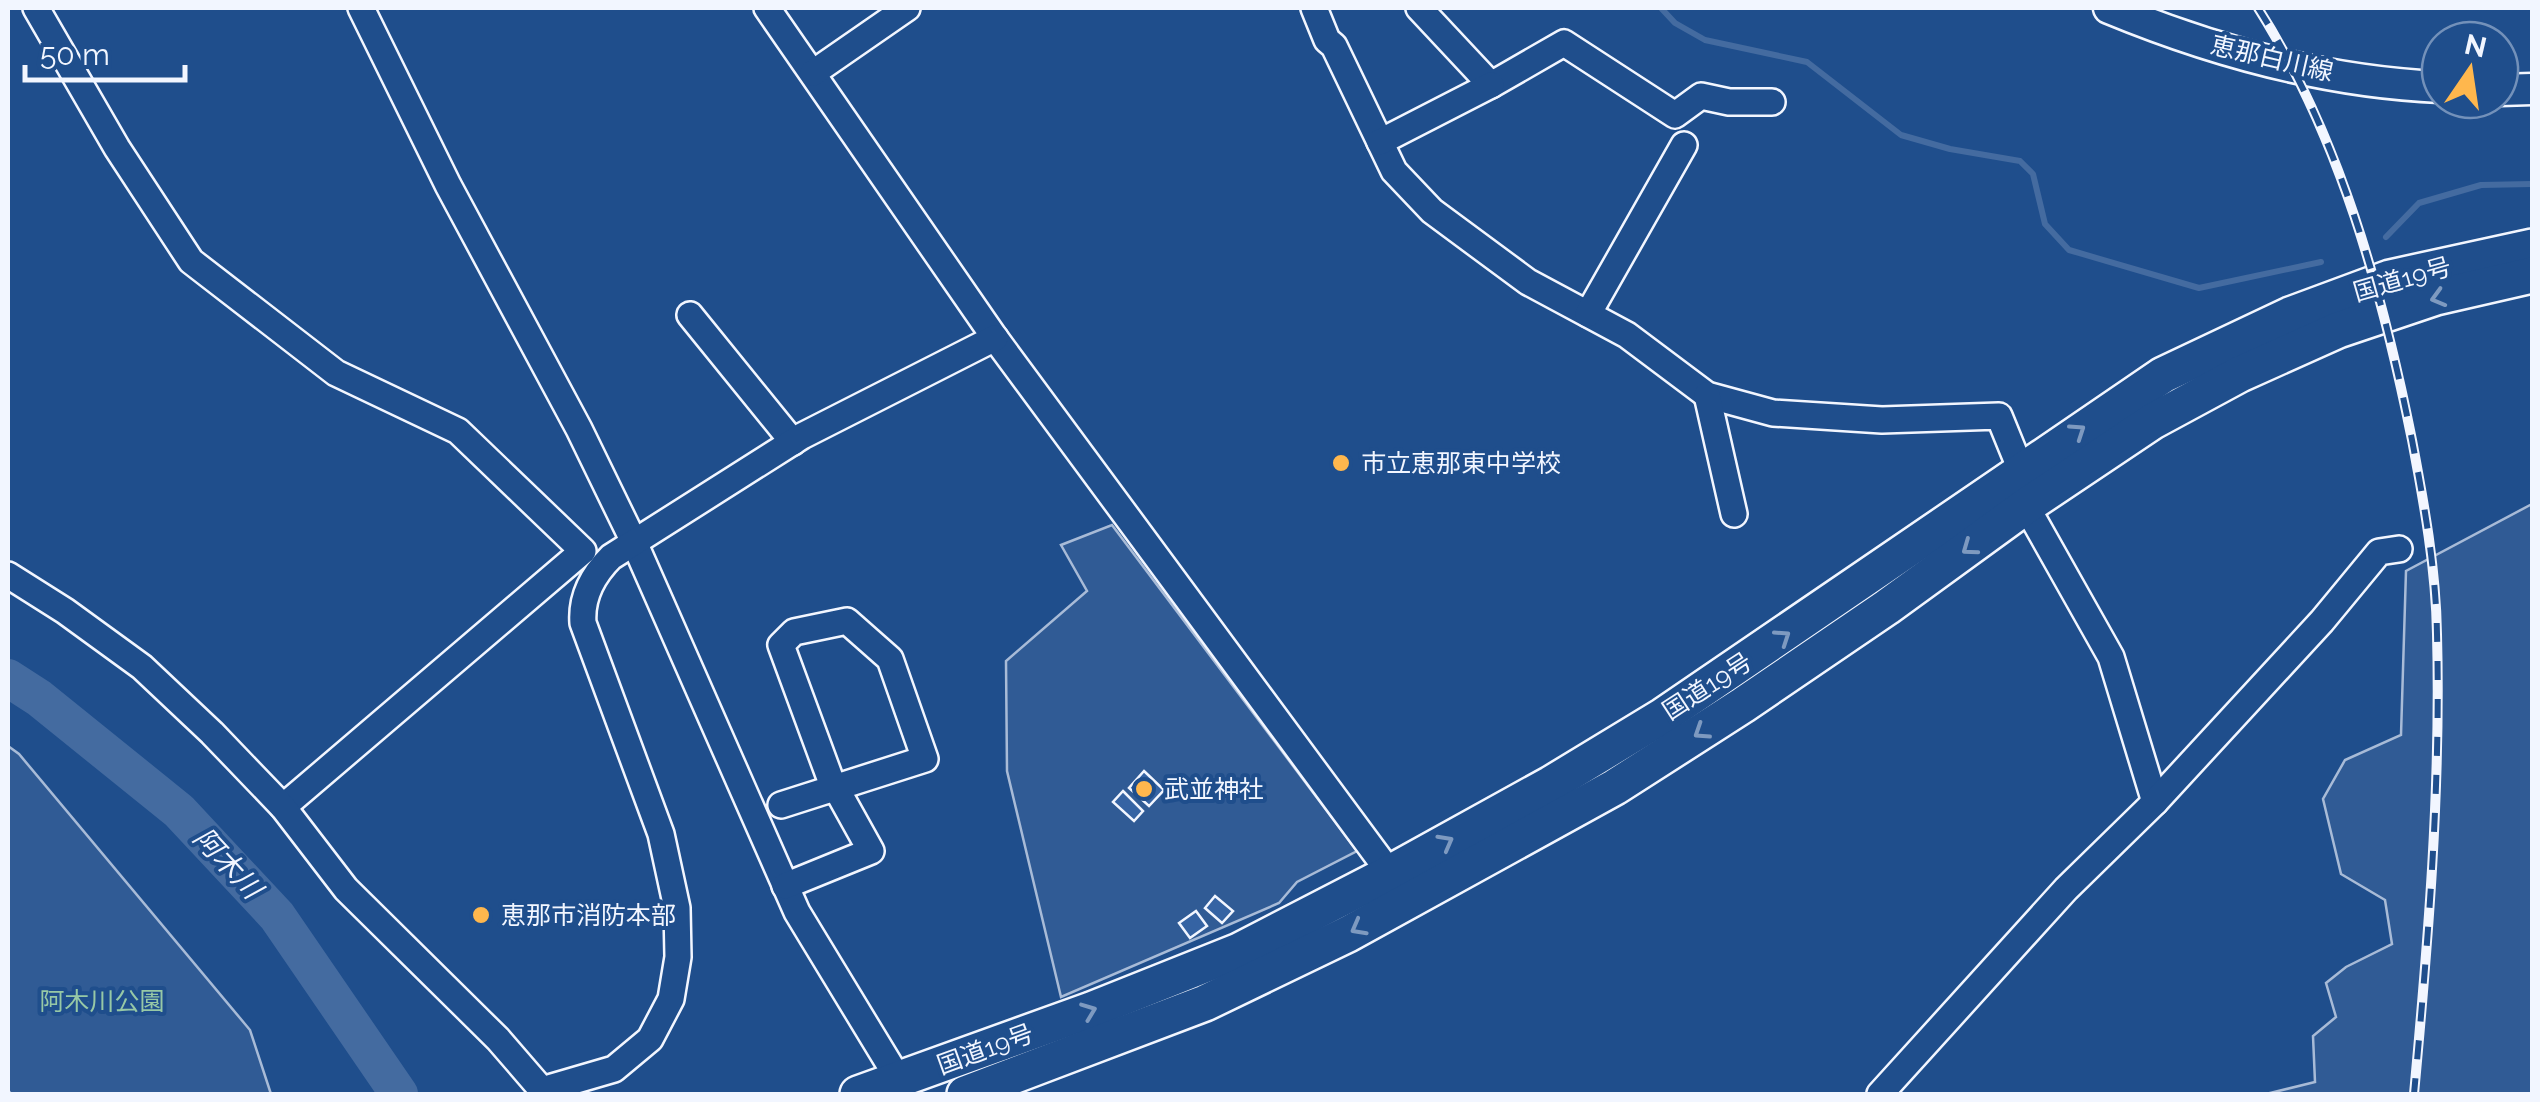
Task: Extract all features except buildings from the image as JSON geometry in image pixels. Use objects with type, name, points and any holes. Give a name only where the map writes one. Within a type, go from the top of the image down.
[{"type":"highway","name":"国道19号","points":[[858,1094],[902,1087],[1239,952],[1390,873],[1551,784],[1663,716],[2162,376],[2290,315],[2390,278],[2532,247]]},
{"type":"highway","name":"国道19号","points":[[965,1094],[1205,1003],[1348,934],[1600,795],[1759,694],[2153,421],[2240,374],[2338,330],[2532,274]]},
{"type":"main road","name":"恵那白川線","points":[[2109,8],[2168,32],[2261,59],[2420,85]]},
{"type":"street","points":[[36,8],[117,148],[190,260],[336,373],[458,430],[583,551],[283,807]]},
{"type":"street","points":[[360,8],[634,542],[797,912],[902,1087]]},
{"type":"street","points":[[767,8],[995,338],[1390,873]]},
{"type":"street","points":[[813,73],[908,8]]},
{"type":"street","points":[[1314,8],[1394,171],[1432,211],[1528,282],[1627,335],[1707,395],[1773,413],[1882,420],[1999,416],[2020,470]]},
{"type":"street","points":[[1419,8],[1491,85]]},
{"type":"street","points":[[1380,142],[1564,44],[1675,115],[1701,96],[1728,102],[1772,102]]},
{"type":"street","points":[[1588,314],[1684,145]]},
{"type":"street","points":[[690,314],[793,442]]},
{"type":"street","points":[[8,575],[66,611],[142,667],[212,733],[283,807],[346,890],[498,1039],[542,1090],[614,1070],[634,1054],[662,1020],[675,980],[678,931],[669,860],[583,623],[582,603],[594,578],[610,557],[793,442],[995,338]]},
{"type":"street","points":[[1707,395],[1734,514]]},
{"type":"street","points":[[2026,506],[2112,656],[2155,802]]},
{"type":"street","points":[[1880,1094],[2066,889],[2155,802],[2322,621],[2379,552],[2399,549]]},
{"type":"street","points":[[781,805],[836,788],[925,759],[890,659],[847,620],[794,632],[781,646],[836,788],[872,851],[786,886]]},
{"type":"green space","points":[[2532,504],[2532,1094],[2266,1094],[2315,1082],[2313,1036],[2336,1017],[2326,983],[2346,967],[2392,944],[2385,900],[2341,874],[2323,799],[2345,760],[2401,735],[2406,571]]},
{"type":"green space","points":[[1112,525],[1357,851],[1297,882],[1279,903],[1061,997],[1007,771],[1006,661],[1087,591],[1061,545]]},
{"type":"green space","name":"阿木川公園","points":[[8,746],[19,754],[250,1030],[271,1094],[11,1094]]},
{"type":"waterway","points":[[1661,8],[1675,23],[1705,40],[1807,62],[1901,135],[1950,149],[2020,161],[2033,174],[2045,224],[2069,250],[2199,288],[2321,262]]},
{"type":"waterway","points":[[2386,237],[2419,203],[2481,185],[2532,184]]},
{"type":"waterway","name":"阿木川","points":[[8,678],[39,698],[179,811],[277,916],[399,1094]]},
{"type":"railway","points":[[2258,8],[2312,109],[2354,216],[2387,328],[2429,536],[2436,610],[2437,749],[2414,1094]]},
{"type":"place","name":"市立恵那東中学校","points":[[1341,463]]},
{"type":"place","name":"武並神社","points":[[1144,789]]},
{"type":"place","name":"恵那市消防本部","points":[[481,915]]}]
